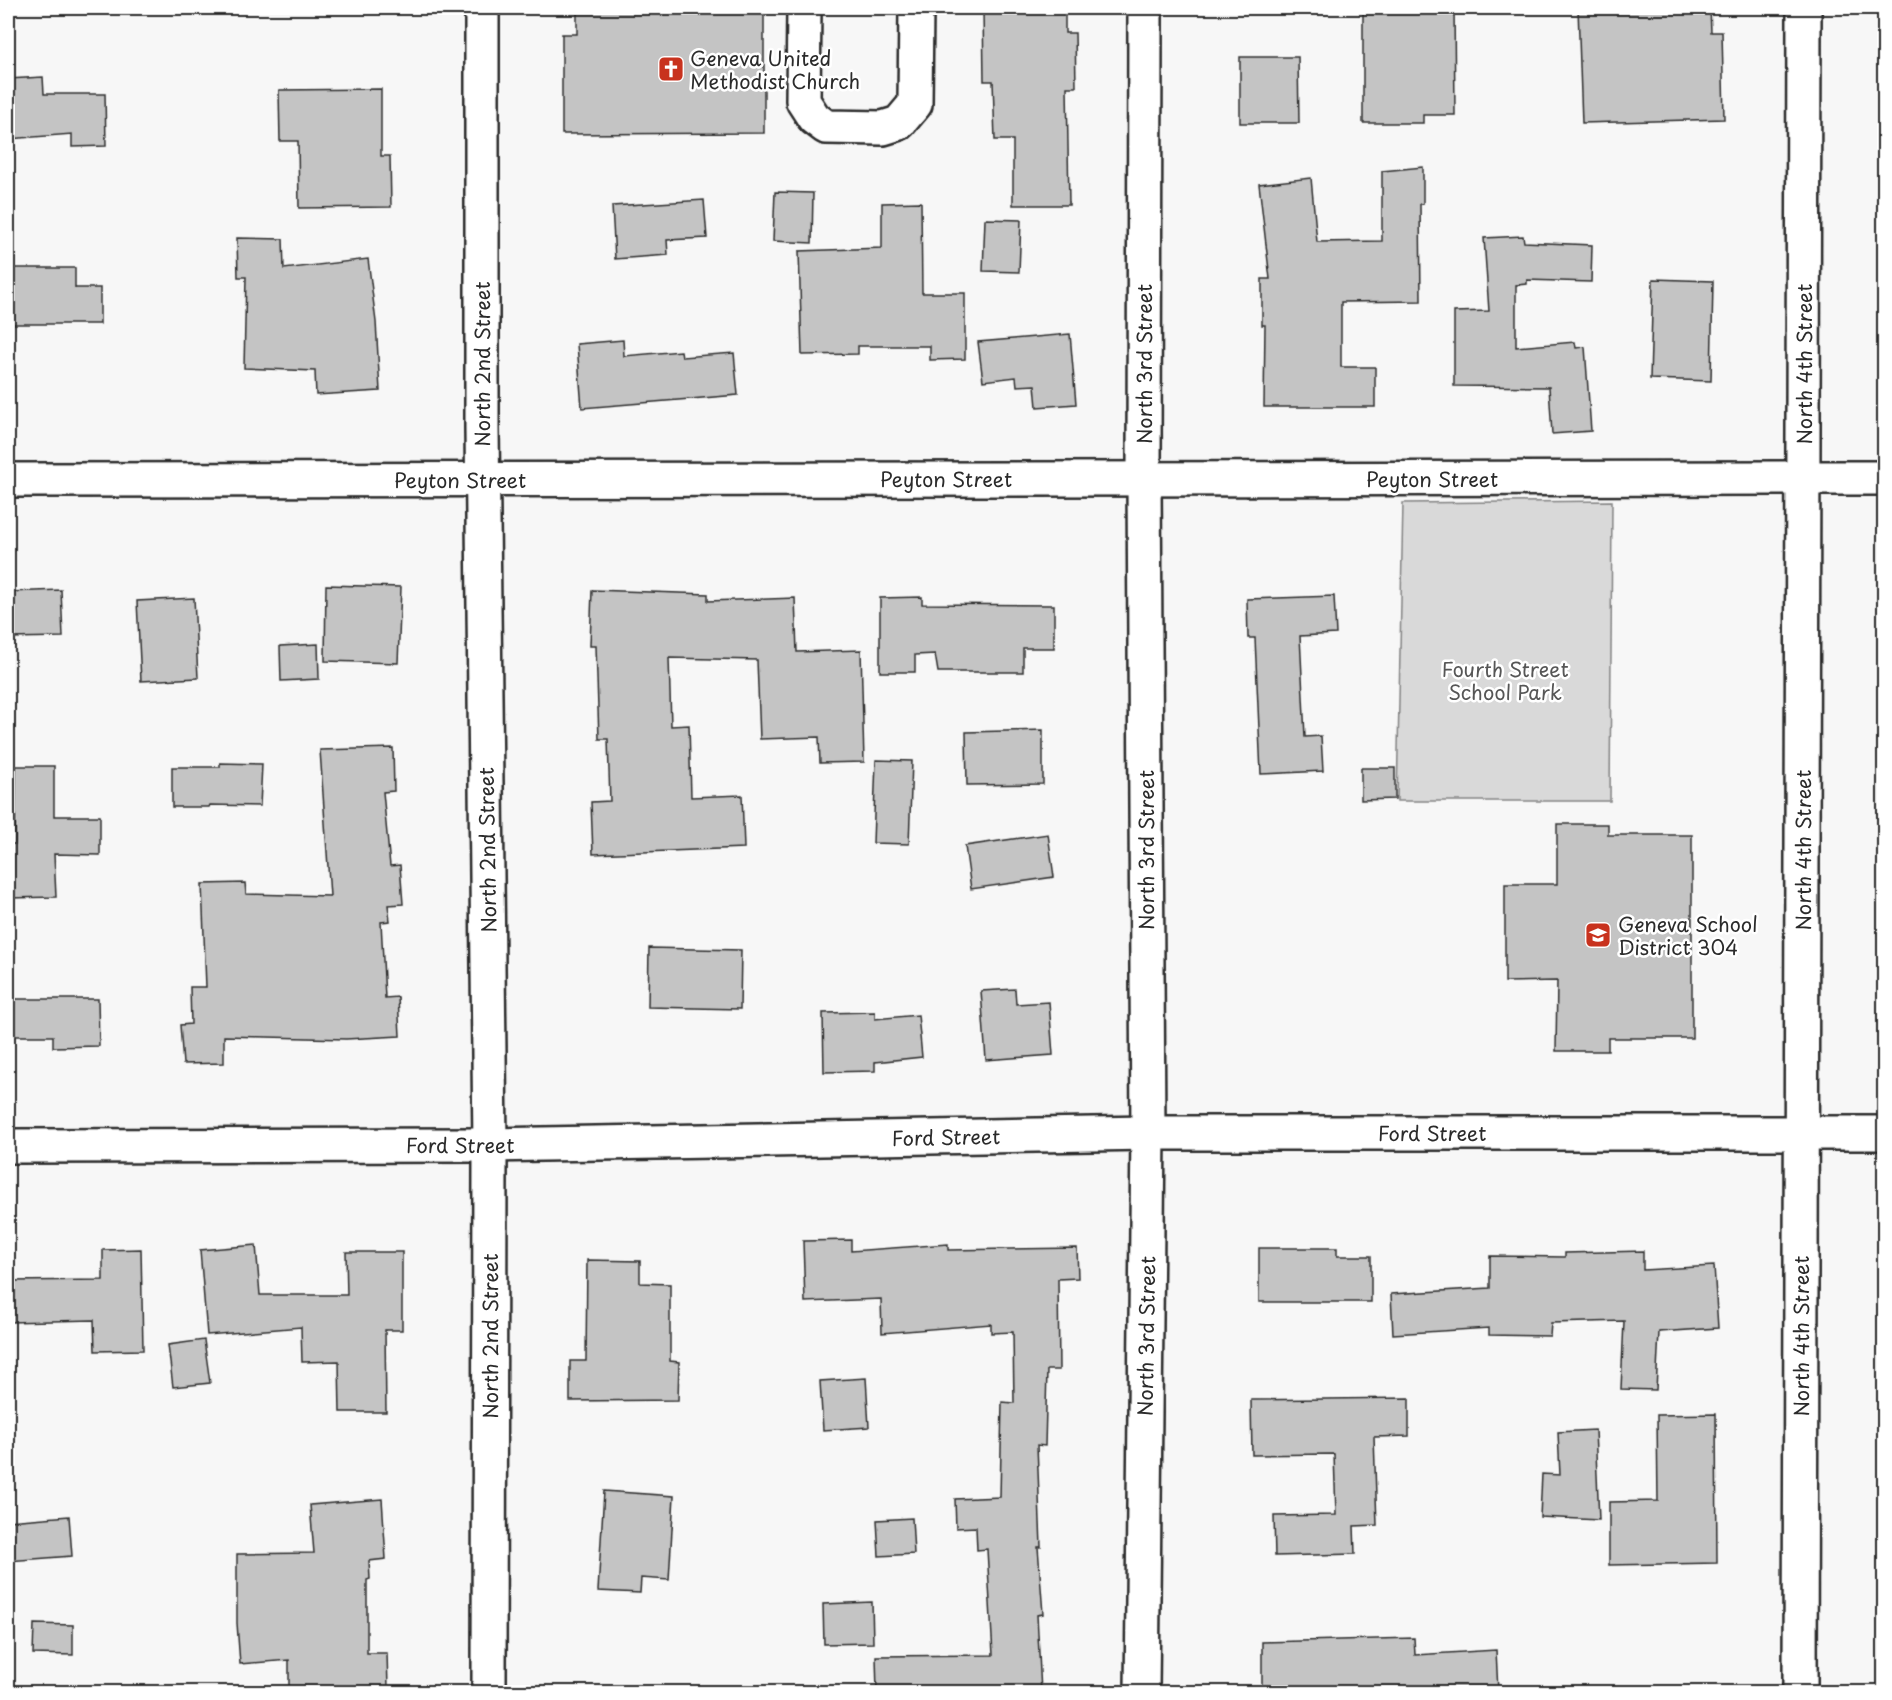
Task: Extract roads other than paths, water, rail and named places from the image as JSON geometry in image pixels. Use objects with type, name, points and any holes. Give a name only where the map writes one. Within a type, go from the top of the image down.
[{"type":"street","name":"North 2nd Street","points":[[482,8],[482,480],[490,1145],[489,1692]]},
{"type":"street","points":[[804,8],[803,101],[814,118],[826,127],[883,128],[899,123],[915,104],[916,8]]},
{"type":"street","name":"North 3rd Street","points":[[1142,1692],[1148,1133],[1144,479],[1145,8]]},
{"type":"street","name":"North 4th Street","points":[[1800,1692],[1804,8]]},
{"type":"street","name":"Peyton Street","points":[[8,480],[1884,478]]},
{"type":"street","name":"Ford Street","points":[[8,1146],[490,1145],[1148,1133],[1884,1133]]},
{"type":"place","name":"Geneva United Methodist Church","points":[[671,69]]},
{"type":"place","name":"Geneva School District 304","points":[[1598,935]]},
{"type":"park label","name":"Fourth Street School Park","points":[[1505,680]]}]
